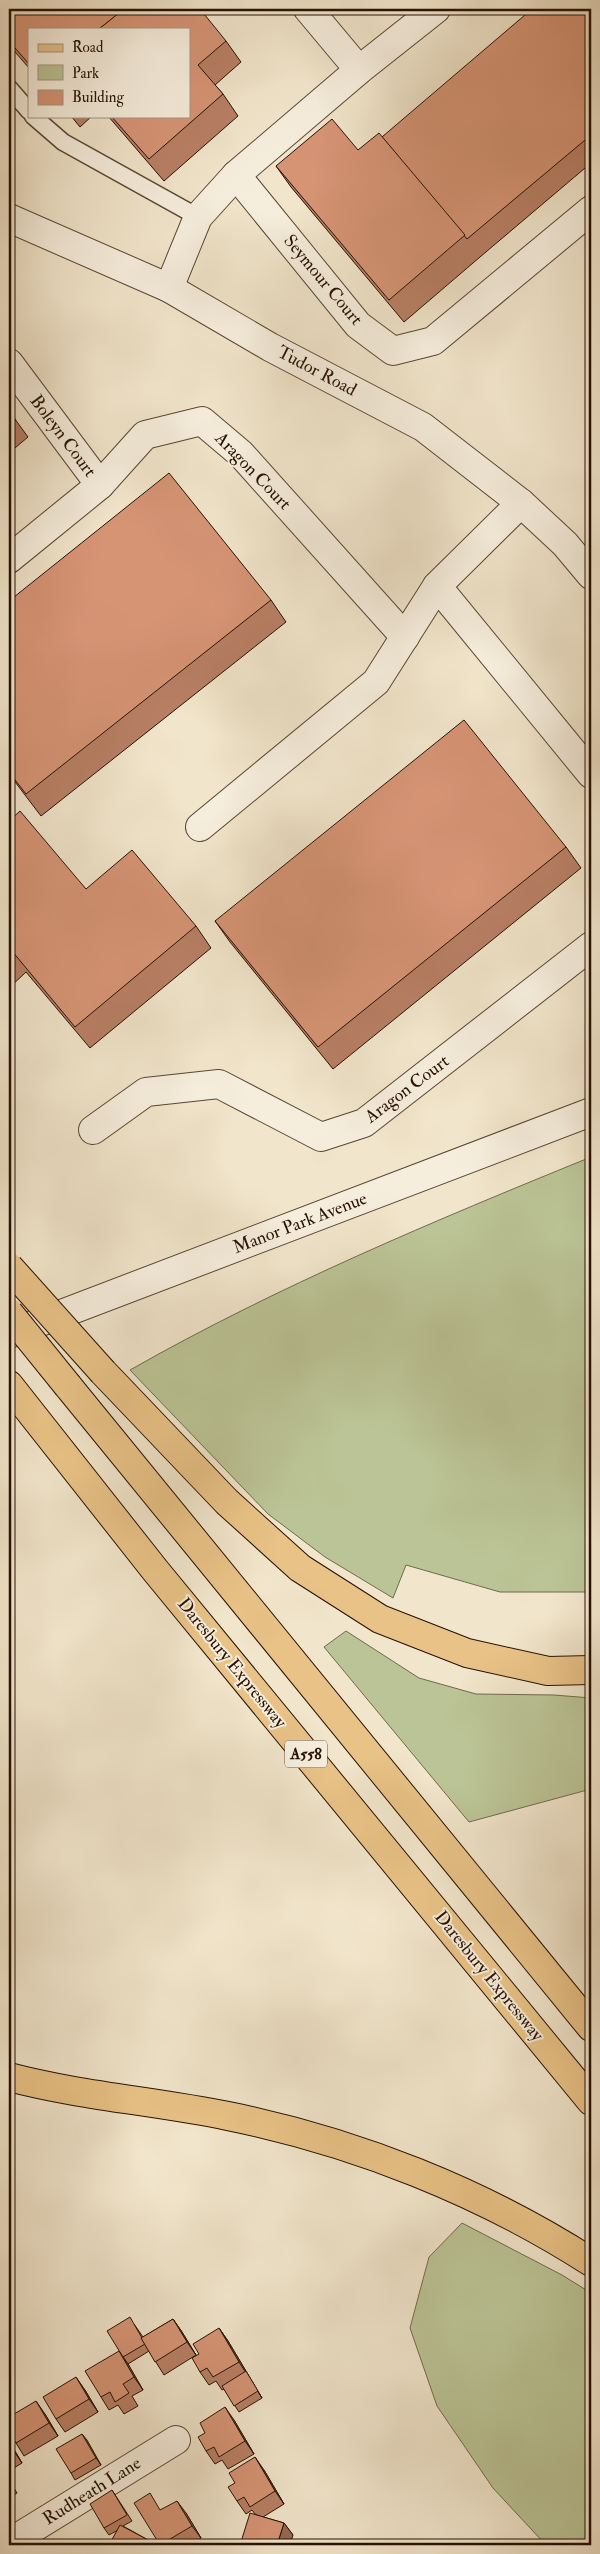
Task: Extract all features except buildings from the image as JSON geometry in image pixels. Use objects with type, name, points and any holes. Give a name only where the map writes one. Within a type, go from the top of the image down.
[{"type":"main road","points":[[9,1267],[103,1372],[227,1502],[300,1568],[380,1619],[467,1653],[548,1672],[591,1670]]},
{"type":"main road","name":"A558","points":[[9,1313],[591,2027]]},
{"type":"main road","name":"Daresbury Expressway","points":[[16,1394],[155,1570],[591,2101]]},
{"type":"main road","points":[[9,2077],[53,2089],[228,2116],[342,2144],[428,2177],[542,2230],[591,2262]]},
{"type":"street","points":[[308,9],[359,70]]},
{"type":"street","points":[[168,288],[198,217],[236,175],[359,70],[436,9]]},
{"type":"street","name":"Seymour Court","points":[[236,175],[358,325],[394,351],[433,341],[591,210]]},
{"type":"street","name":"Tudor Road","points":[[14,229],[168,288],[270,347],[422,427],[521,502],[565,544],[591,575]]},
{"type":"street","name":"Boleyn Court","points":[[9,363],[100,485]]},
{"type":"street","name":"Aragon Court","points":[[9,558],[100,485],[145,435],[202,421],[241,454],[405,637]]},
{"type":"street","points":[[200,827],[376,682],[437,586],[521,502]]},
{"type":"street","points":[[437,586],[591,774]]},
{"type":"street","name":"Aragon Court","points":[[93,1130],[146,1092],[219,1084],[321,1137],[364,1123],[591,946]]},
{"type":"street","name":"Manor Park Avenue","points":[[9,1334],[591,1112]]},
{"type":"street","name":"Rudheath Lane","points":[[9,2543],[176,2440]]},
{"type":"lane","points":[[9,88],[28,110]]},
{"type":"lane","points":[[36,118],[63,142],[198,217]]},
{"type":"green space","points":[[591,1157],[591,1592],[500,1592],[406,1565],[393,1598],[325,1557],[268,1514],[130,1370],[242,1310],[357,1256]]},
{"type":"green space","points":[[346,1631],[419,1678],[476,1694],[554,1695],[591,1698],[591,1789],[469,1822],[324,1647]]},
{"type":"green space","points":[[462,2223],[562,2275],[591,2293],[591,2545],[548,2545],[544,2543],[493,2488],[437,2406],[410,2328],[429,2257]]}]
